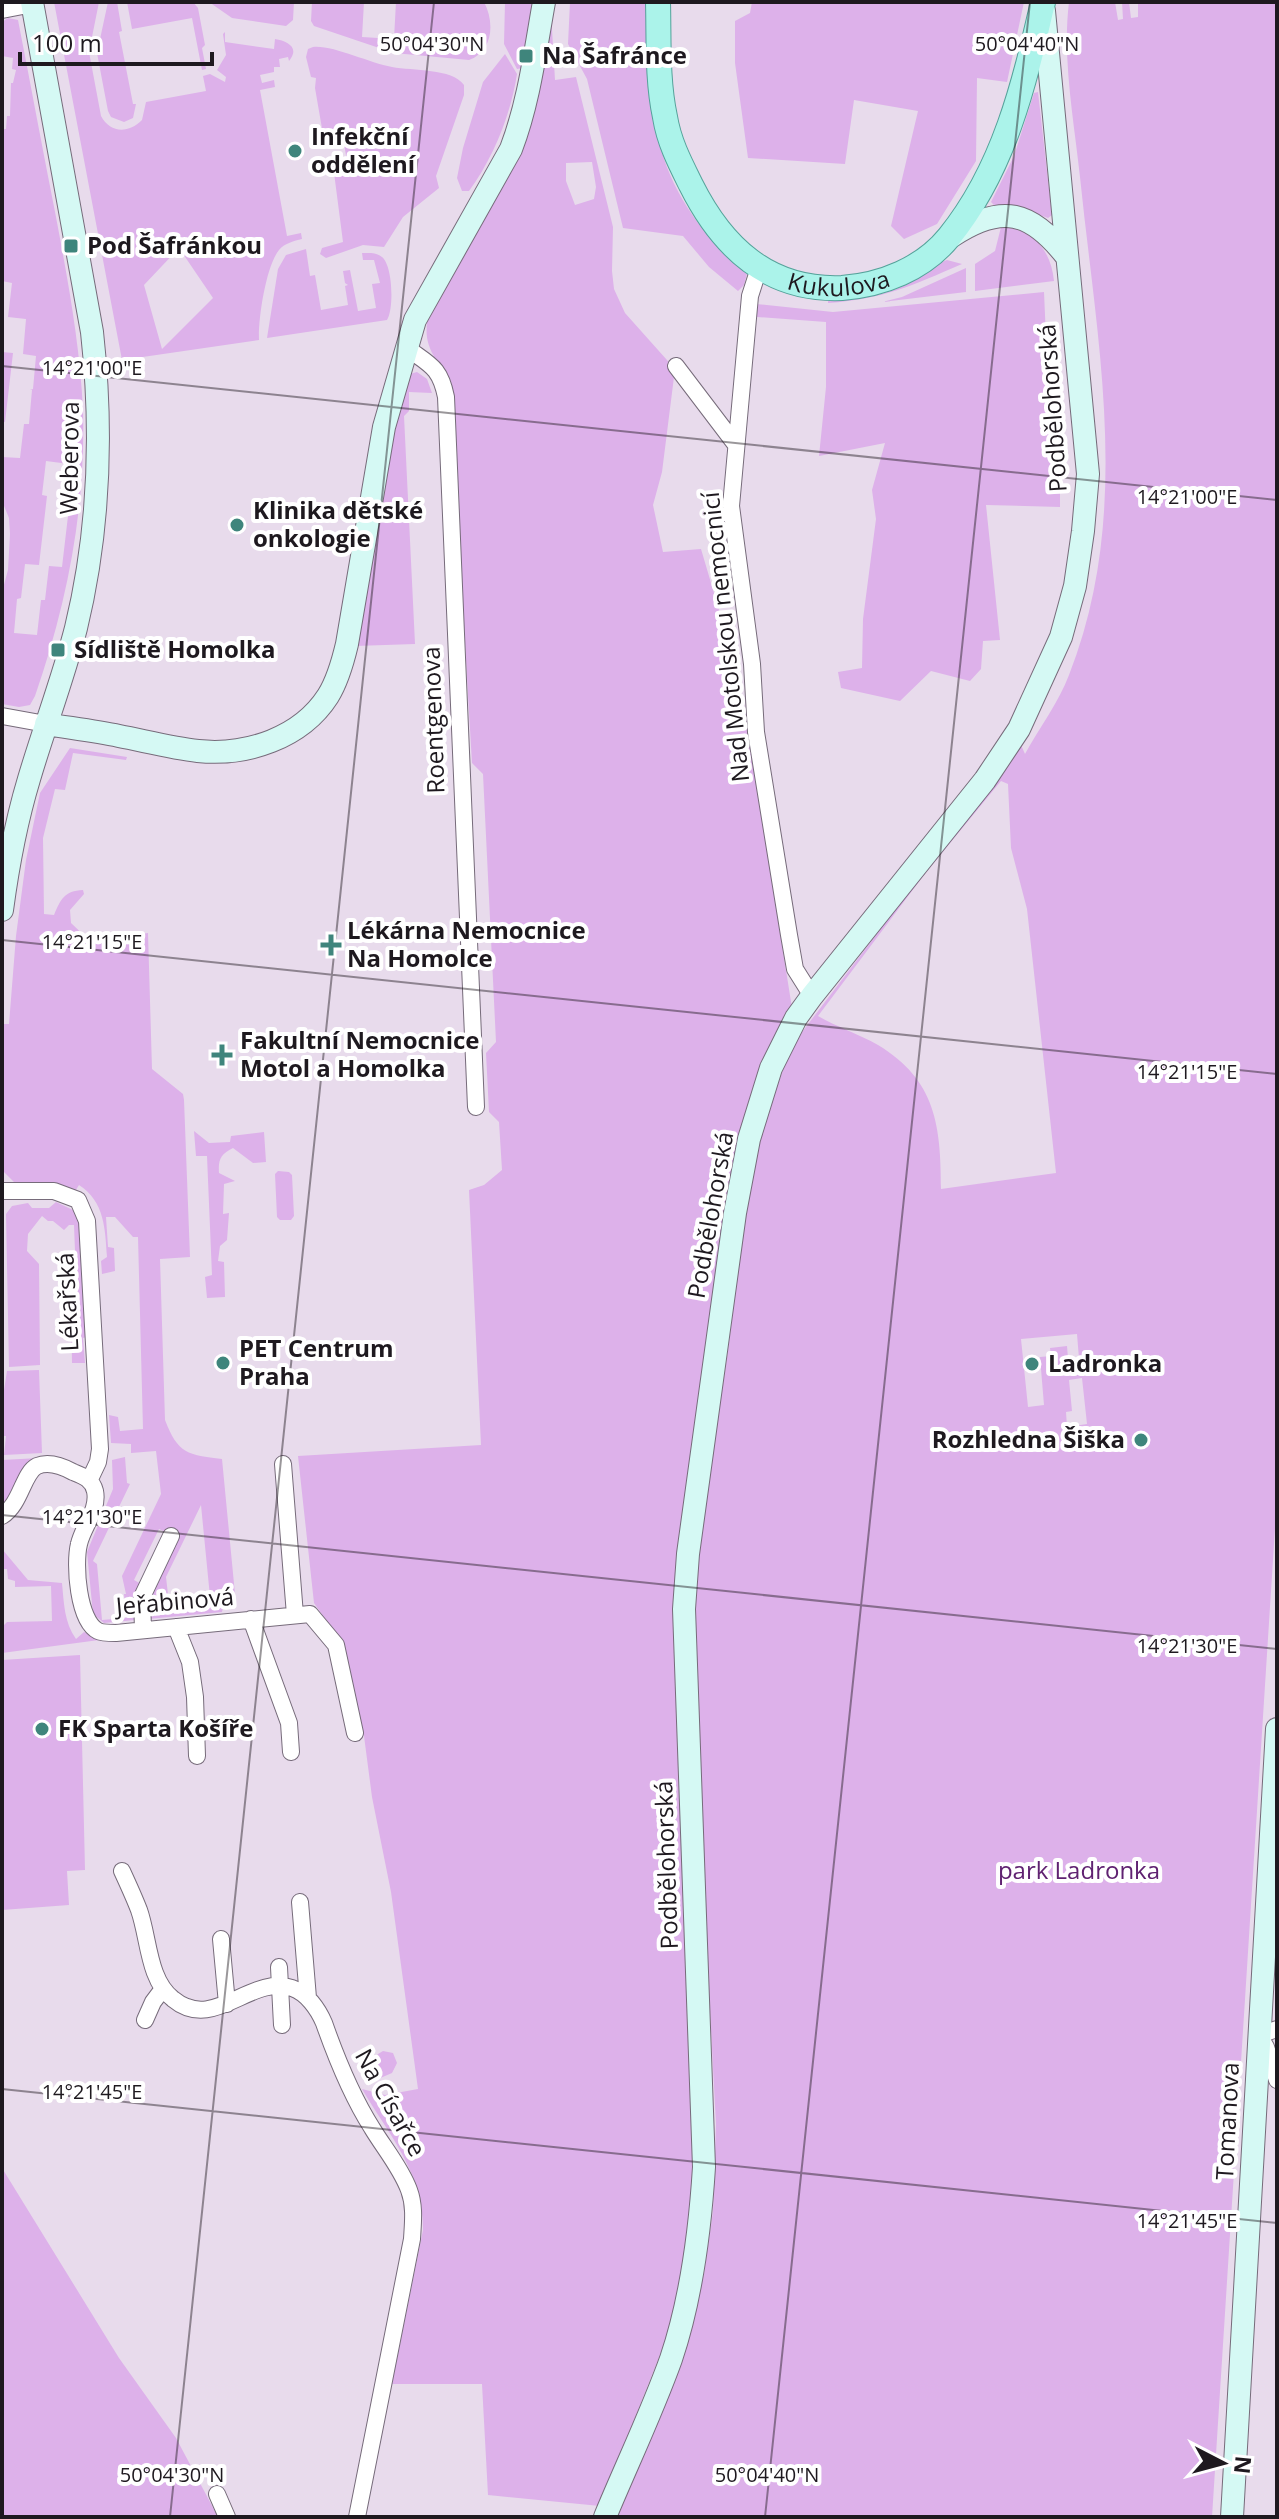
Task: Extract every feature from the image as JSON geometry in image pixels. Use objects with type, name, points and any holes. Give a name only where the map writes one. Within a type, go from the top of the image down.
[{"type":"main road","name":"Kukulova","points":[[658,2],[661,92],[672,146],[703,209],[720,233],[759,268],[800,284],[820,288],[855,287],[881,281],[909,270],[948,239],[988,177],[1015,114],[1044,2]]},
{"type":"street","points":[[2,716],[201,751],[233,751],[262,745],[287,734],[316,711],[328,696],[343,662],[384,427],[407,348],[422,305],[511,149],[521,123],[531,79],[544,2]]},
{"type":"street","name":"Podbělohorská","points":[[605,2517],[671,2359],[686,2305],[701,2209],[704,2167],[684,1609],[688,1554],[735,1213],[749,1139],[771,1068],[796,1018],[985,780],[1019,729],[1061,637],[1077,572],[1088,474],[1044,2]]},
{"type":"street","points":[[2,10],[32,3]]},
{"type":"street","name":"Weberova","points":[[2,910],[12,840],[75,630],[93,539],[99,480],[98,407],[92,332],[32,3]]},
{"type":"street","points":[[948,239],[970,223],[995,215],[1016,216],[1053,239],[1067,257]]},
{"type":"street","name":"Nad Motolskou nemocnicí","points":[[759,268],[750,296],[731,506],[752,664],[756,732],[795,969],[812,996]]},
{"type":"street","name":"Roentgenova","points":[[407,348],[432,366],[442,378],[446,397],[476,1107]]},
{"type":"street","points":[[676,366],[736,445]]},
{"type":"street","name":"Lékařská","points":[[2,1191],[54,1191],[78,1200],[87,1221],[100,1449],[90,1479]]},
{"type":"street","points":[[2,1516],[19,1498],[35,1467],[47,1464],[60,1466],[90,1479]]},
{"type":"street","points":[[283,1464],[295,1615],[310,1614],[336,1645],[355,1733]]},
{"type":"street","name":"Jeřabinová","points":[[90,1479],[96,1500],[79,1544],[77,1561],[86,1621],[99,1632],[116,1633],[295,1615]]},
{"type":"street","points":[[143,1630],[142,1597],[171,1536]]},
{"type":"street","points":[[251,1619],[289,1723],[291,1752]]},
{"type":"street","points":[[176,1627],[190,1662],[197,1756]]},
{"type":"street","name":"Tomanova","points":[[1232,2517],[1268,2032],[1277,1729]]},
{"type":"street","points":[[122,1871],[139,1911],[162,1990],[175,2001],[189,2009],[205,2011],[280,1985],[296,1989],[308,1998]]},
{"type":"street","points":[[300,1902],[308,1998]]},
{"type":"street","points":[[221,1939],[227,2004]]},
{"type":"street","points":[[279,1967],[282,2025]]},
{"type":"street","points":[[145,2020],[162,1990]]},
{"type":"street","name":"Na Císařce","points":[[308,1998],[321,2017],[348,2086],[410,2191],[414,2211],[412,2239],[357,2517]]},
{"type":"street","points":[[1268,2032],[1266,2047],[1277,2080]]},
{"type":"street","points":[[217,2494],[227,2517]]},
{"type":"green space","points":[[54,2],[99,2],[89,52],[101,116],[109,126],[120,130],[131,128],[142,120],[146,102],[206,91],[203,76],[210,74],[225,82],[226,77],[217,70],[226,55],[223,34],[225,32],[225,42],[274,49],[275,39],[288,43],[293,49],[289,61],[288,57],[279,59],[280,67],[274,67],[274,72],[260,75],[262,83],[274,80],[275,87],[260,90],[287,236],[301,233],[302,239],[284,246],[274,258],[264,293],[259,340],[122,360]],"holes":[[[179,248],[213,298],[162,349],[144,285]]]},
{"type":"green space","points":[[108,2],[117,2],[122,31],[119,32],[133,104],[136,104],[133,118],[124,122],[111,117],[108,111],[97,53]]},
{"type":"green space","points":[[127,2],[193,2],[198,8],[206,69],[202,70],[192,18],[132,29]]},
{"type":"green space","points":[[209,2],[294,2],[293,20],[286,26],[232,18]]},
{"type":"green space","points":[[312,2],[364,2],[362,37],[394,39],[396,2],[484,2],[490,19],[490,36],[483,50],[469,60],[394,53],[314,26],[311,21]]},
{"type":"green space","points":[[505,2],[534,2],[523,68],[517,69],[504,44]]},
{"type":"green space","points":[[570,2],[647,2],[653,99],[662,152],[669,173],[690,211],[716,245],[747,274],[744,285],[738,291],[709,267],[683,236],[623,228],[587,79],[568,44]]},
{"type":"green space","points":[[752,2],[1024,2],[1007,82],[977,78],[976,161],[937,224],[904,239],[891,226],[918,111],[854,100],[845,164],[748,158],[735,63],[735,21],[750,13]]},
{"type":"green space","name":"park Ladronka","points":[[1069,2],[1115,2],[1118,20],[1123,19],[1122,2],[1129,2],[1131,18],[1138,17],[1138,2],[1277,2],[1277,1497],[1212,2517],[618,2517],[674,2367],[704,2274],[713,2211],[716,2124],[704,1898],[694,1578],[728,1351],[752,1160],[786,1061],[799,1036],[1021,745],[1025,754],[1065,685],[1089,614],[1100,552],[1105,490],[1105,428],[1101,365],[1070,90]],"holes":[[[1001,781],[1008,784],[1011,848],[1027,909],[1056,1173],[941,1189],[936,1125],[931,1106],[912,1073],[878,1045],[818,1016],[927,871]],[[1077,1334],[1080,1371],[1069,1371],[1067,1346],[1050,1348],[1051,1356],[1040,1357],[1044,1405],[1028,1407],[1021,1339]],[[1082,1378],[1087,1424],[1067,1427],[1066,1412],[1072,1411],[1069,1380]]]},
{"type":"green space","points":[[551,12],[555,80],[576,77],[613,227],[614,289],[625,313],[675,369],[662,472],[653,505],[663,552],[701,549],[740,681],[792,1008],[758,1085],[679,1556],[698,2162],[692,2231],[671,2327],[600,2506],[488,2495],[482,2384],[392,2384],[423,2230],[422,2210],[418,2191],[403,2156],[362,2089],[385,2095],[418,2089],[391,1892],[372,1797],[364,1736],[341,1642],[314,1603],[298,1456],[481,1445],[469,1190],[484,1185],[502,1170],[499,1122],[489,1112],[486,1053],[496,1042],[483,774],[472,763],[457,506],[436,360],[427,331],[429,311],[506,176]],"holes":[[[592,162],[596,187],[594,199],[575,205],[566,181],[566,163]]]},
{"type":"green space","points":[[8,18],[18,20],[69,289],[83,410],[78,519],[65,591],[35,696],[30,705],[19,707],[2,704],[2,592],[8,570],[10,534],[9,518],[2,501],[2,457],[20,458],[24,424],[29,424],[30,390],[33,389],[36,356],[23,354],[26,319],[8,317],[12,283],[2,281],[2,129],[6,129],[7,116],[10,116],[11,83],[16,70],[12,69],[13,58],[2,56],[2,22]],"holes":[[[46,461],[69,464],[65,498],[70,499],[62,567],[49,566],[37,635],[14,633],[25,564],[39,565],[47,496],[42,495]]]},
{"type":"green space","points":[[308,49],[331,49],[392,67],[441,73],[464,85],[464,95],[436,176],[439,188],[403,217],[384,247],[363,245],[326,258],[320,254],[322,248],[343,242],[333,165],[347,161],[343,138],[324,140],[316,78],[311,77],[306,57]]},
{"type":"green space","points":[[505,54],[517,74],[506,120],[478,178],[469,191],[462,191],[457,178],[483,82]]},
{"type":"green space","points":[[1038,92],[1052,215],[1048,218],[991,202],[1014,156],[1034,93]]},
{"type":"green space","points":[[1001,227],[1022,232],[1038,243],[1049,260],[1054,281],[975,291],[975,264],[995,251]]},
{"type":"green space","points":[[306,249],[310,276],[315,275],[321,310],[348,305],[345,286],[348,285],[343,271],[350,270],[358,311],[376,308],[372,284],[380,283],[374,260],[363,260],[362,253],[382,257],[386,262],[391,288],[387,320],[267,338],[278,269],[286,255]]},
{"type":"green space","points":[[947,260],[962,264],[897,290],[828,303],[894,290]]},
{"type":"green space","points":[[966,268],[966,292],[882,302],[902,297]]},
{"type":"green space","points":[[1044,292],[1046,338],[1060,405],[1060,507],[986,505],[1000,640],[983,641],[981,669],[970,681],[931,671],[900,701],[841,688],[838,672],[862,668],[863,619],[876,519],[872,490],[885,443],[819,456],[826,387],[826,322],[757,317],[756,304],[833,312]]},
{"type":"green space","points":[[2,352],[13,353],[5,422],[2,421]]},
{"type":"green space","points":[[417,372],[427,379],[432,393],[409,392],[409,411],[404,416],[415,644],[355,646],[395,417],[410,374]]},
{"type":"green space","points":[[70,748],[127,757],[126,760],[73,753],[65,790],[55,789],[43,838],[44,914],[54,915],[64,897],[83,890],[84,894],[70,910],[71,923],[91,942],[148,933],[152,1069],[183,1094],[184,1100],[190,1257],[160,1259],[165,1420],[175,1440],[186,1451],[222,1459],[235,1594],[225,1598],[222,1612],[148,1619],[155,1584],[177,1537],[159,1529],[134,1580],[143,1585],[135,1620],[104,1623],[93,1614],[87,1552],[113,1489],[112,1460],[125,1457],[127,1483],[130,1484],[93,1561],[97,1564],[102,1620],[126,1618],[122,1576],[161,1494],[156,1451],[131,1453],[131,1444],[111,1443],[109,1415],[118,1417],[120,1431],[143,1429],[138,1237],[133,1237],[115,1217],[106,1217],[108,1247],[114,1248],[115,1271],[102,1274],[101,1261],[107,1257],[104,1226],[99,1208],[88,1192],[79,1185],[74,1193],[17,1185],[4,1172],[2,1024],[9,1024],[26,860],[40,793]],"holes":[[[201,1505],[211,1607],[170,1612],[166,1577]]]},
{"type":"green space","points":[[194,1131],[209,1143],[230,1142],[231,1136],[264,1132],[266,1162],[253,1163],[233,1148],[220,1161],[219,1173],[235,1181],[224,1184],[223,1214],[229,1213],[227,1240],[220,1246],[218,1261],[224,1262],[225,1297],[207,1298],[205,1277],[212,1275],[207,1156],[196,1156]]},
{"type":"green space","points":[[278,1171],[292,1175],[294,1216],[291,1220],[277,1217],[275,1174]]},
{"type":"green space","points":[[56,1202],[73,1210],[81,1227],[87,1337],[83,1338],[85,1363],[72,1363],[71,1304],[78,1303],[77,1277],[64,1277],[63,1252],[75,1251],[74,1225],[64,1230],[42,1216],[28,1234],[27,1251],[39,1264],[40,1365],[9,1367],[6,1214],[12,1206],[28,1203],[32,1208],[49,1208]]},
{"type":"green space","points":[[39,1370],[42,1453],[4,1455],[6,1436],[2,1436],[2,1403],[7,1371]]},
{"type":"green space","points":[[39,1458],[26,1467],[2,1507],[2,1460]]},
{"type":"green space","points":[[2,1549],[28,1580],[62,1583],[72,1633],[76,1639],[84,1632],[99,1640],[2,1653],[2,1627],[7,1622],[52,1621],[51,1586],[15,1587],[15,1581],[8,1579],[7,1569],[2,1569]]},
{"type":"green space","name":"FK Sparta Košíře","points":[[80,1655],[85,1870],[67,1871],[69,1905],[2,1910],[2,1660]]},
{"type":"green space","points":[[383,2051],[393,2053],[397,2063],[392,2073],[378,2079],[372,2076],[370,2066]]},
{"type":"green space","points":[[2,2168],[119,2358],[176,2438],[218,2517],[2,2517]]},
{"type":"place","name":"Na Šafránce","points":[[526,56]]},
{"type":"place","name":"Infekční oddělení","points":[[295,151]]},
{"type":"place","name":"Pod Šafránkou","points":[[71,246]]},
{"type":"place","name":"Klinika dětské onkologie","points":[[237,525]]},
{"type":"place","name":"Sídliště Homolka","points":[[58,650]]},
{"type":"place","name":"Lékárna Nemocnice Na Homolce","points":[[331,945]]},
{"type":"place","name":"Fakultní Nemocnice Motol a Homolka","points":[[222,1055]]},
{"type":"place","name":"PET Centrum Praha","points":[[223,1363]]},
{"type":"place","name":"Ladronka","points":[[1032,1364]]},
{"type":"place","name":"Rozhledna Šiška","points":[[1141,1440]]},
{"type":"place","name":"FK Sparta Košíře","points":[[42,1729]]}]
